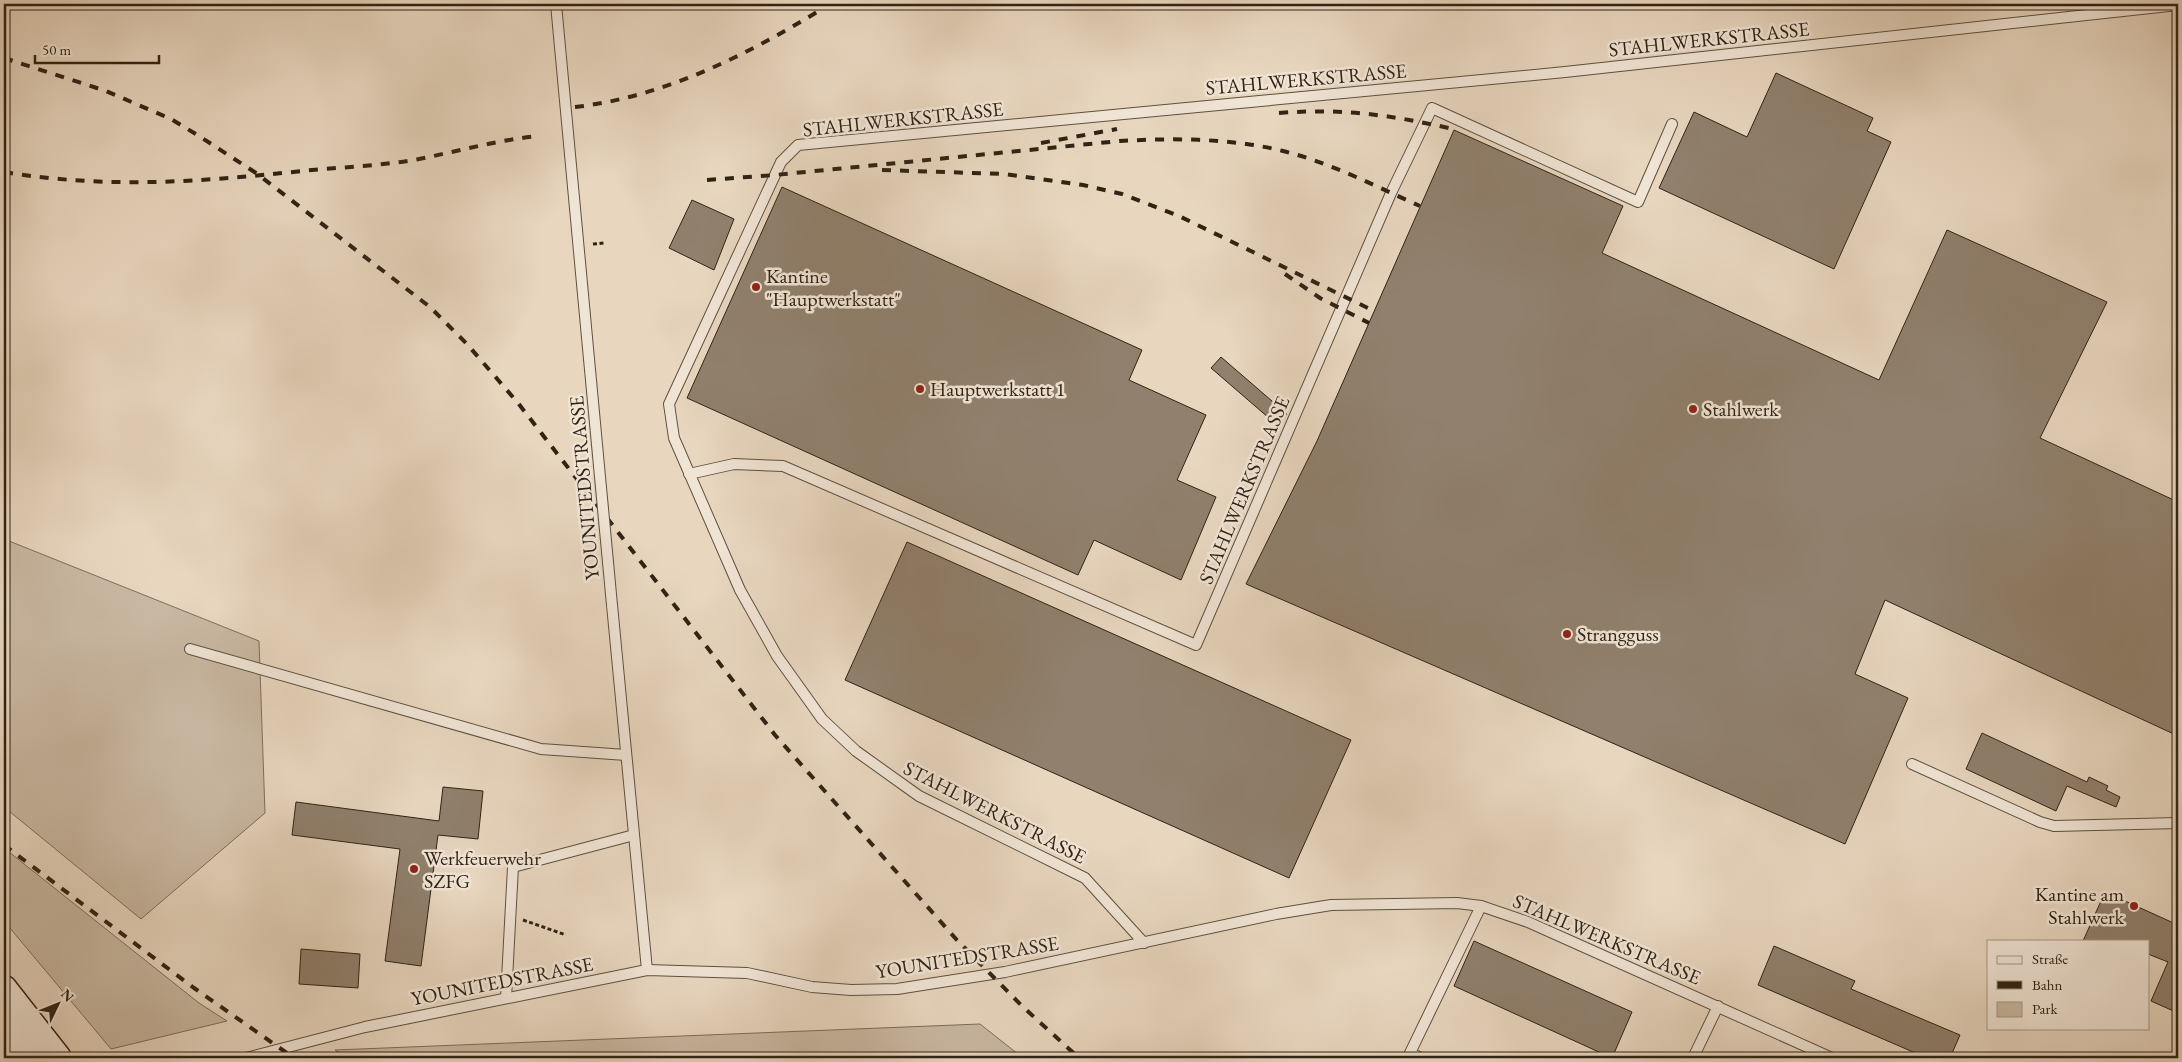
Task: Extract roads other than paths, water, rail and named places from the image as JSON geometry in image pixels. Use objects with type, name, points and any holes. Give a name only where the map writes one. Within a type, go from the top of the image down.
[{"type":"main road","points":[[4,989],[58,1058]]},
{"type":"main road","points":[[4,1025],[31,1058]]},
{"type":"lane","name":"YOUNITEDSTRASSE","points":[[556,4],[647,970]]},
{"type":"lane","name":"STAHLWERKSTRASSE","points":[[1832,1058],[1528,922],[1481,906],[1456,903],[1331,905],[1276,914],[1144,943],[1085,878],[919,796],[856,751],[822,720],[777,656],[740,590],[674,438],[669,404],[781,162],[798,146],[1575,71],[2176,5]]},
{"type":"lane","name":"STAHLWERKSTRASSE","points":[[689,474],[734,464],[783,466],[1196,645],[1388,202],[1432,108],[1638,202],[1672,124]]},
{"type":"lane","points":[[190,649],[541,749],[626,755]]},
{"type":"lane","points":[[1912,764],[2040,822],[2054,826],[2178,823]]},
{"type":"lane","points":[[506,998],[513,867],[634,835]]},
{"type":"lane","name":"STAHLWERKSTRASSE","points":[[1421,1058],[1410,1053],[1481,906]]},
{"type":"lane","name":"YOUNITEDSTRASSE","points":[[246,1058],[365,1027],[647,970],[747,973],[812,987],[850,990],[897,989],[1005,972],[1144,943]]},
{"type":"lane","name":"STAHLWERKSTRASSE","points":[[1694,1058],[1718,1006]]},
{"type":"railway","points":[[575,107],[609,102],[642,93],[708,70],[770,39],[830,4]]},
{"type":"railway","points":[[4,58],[106,91],[171,119],[256,173],[430,307],[467,344],[518,403],[775,735],[956,939],[1022,1006],[1079,1058]]},
{"type":"railway","points":[[1279,113],[1346,112],[1388,116],[1453,129]]},
{"type":"railway","points":[[1041,143],[1117,129]]},
{"type":"railway","points":[[4,172],[80,181],[189,181],[376,165],[419,159],[493,143],[538,136]]},
{"type":"railway","points":[[707,180],[1120,141],[1202,140],[1263,147],[1301,156],[1353,176],[1420,206]]},
{"type":"railway","points":[[882,170],[1005,174],[1083,185],[1122,194],[1179,216],[1374,311]]},
{"type":"railway","points":[[1285,274],[1320,298],[1369,323]]},
{"type":"railway","points":[[4,845],[194,988],[294,1058]]},
{"type":"place","name":"Kantine \"Hauptwerkstatt\"","points":[[756,287]]},
{"type":"place","name":"Hauptwerkstatt 1","points":[[920,389]]},
{"type":"place","name":"Stahlwerk","points":[[1693,409]]},
{"type":"place","name":"Strangguss","points":[[1567,634]]},
{"type":"place","name":"Werkfeuerwehr SZFG","points":[[414,869]]},
{"type":"place","name":"Kantine am Stahlwerk","points":[[2134,906]]}]
